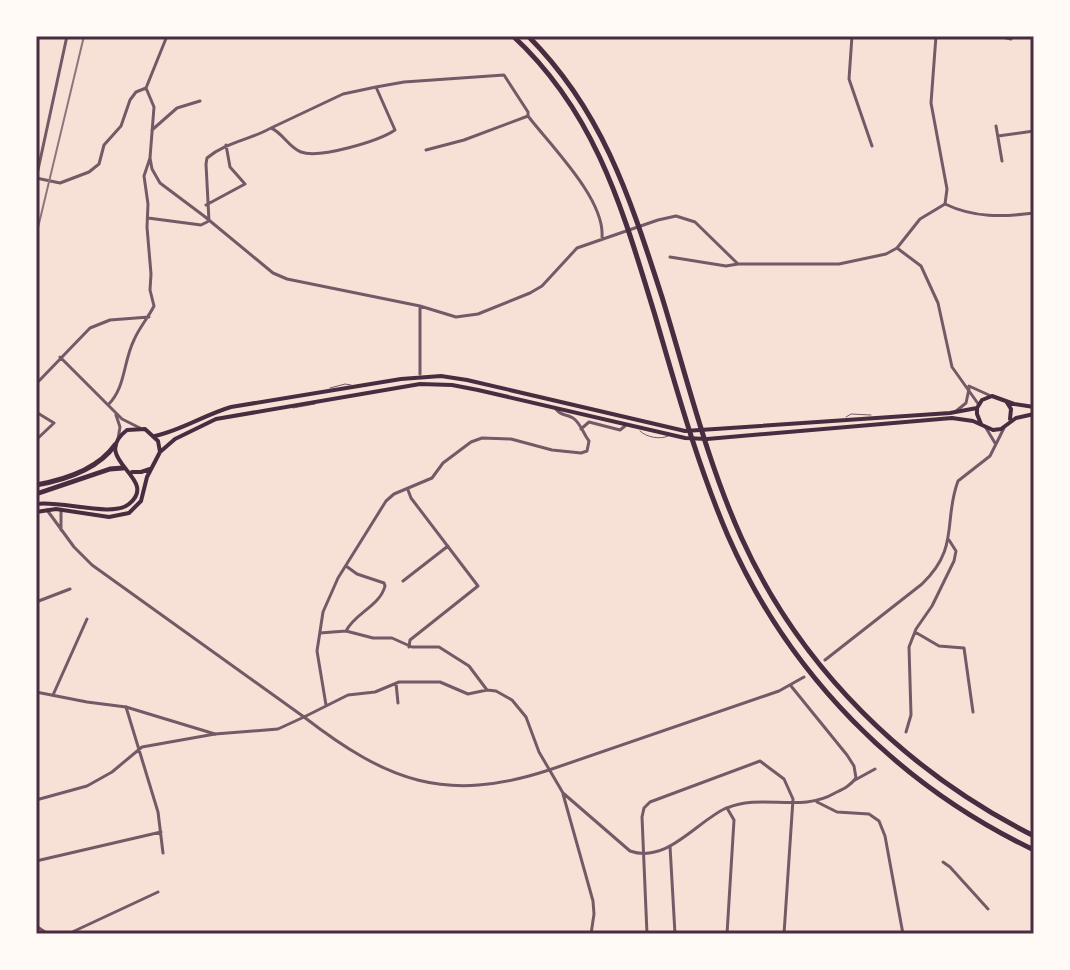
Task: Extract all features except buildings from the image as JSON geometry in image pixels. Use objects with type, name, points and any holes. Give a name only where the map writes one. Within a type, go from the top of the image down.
[{"type":"highway","points":[[513,36],[560,88],[599,152],[626,221],[697,452],[727,534],[755,590],[787,642],[826,692],[876,744],[933,791],[973,818],[1034,850]]},
{"type":"highway","points":[[528,36],[578,95],[613,158],[635,214],[709,452],[752,559],[788,622],[824,671],[874,723],[919,763],[970,800],[1034,836]]},
{"type":"highway","points":[[36,485],[95,464],[107,456],[116,442]]},
{"type":"highway","points":[[36,494],[110,469],[126,469]]},
{"type":"main road","points":[[36,504],[55,502],[107,509],[125,507],[131,503],[137,492],[135,479],[117,460],[116,442],[127,430],[140,428],[155,436],[174,432],[212,412],[231,407],[421,377],[453,377],[685,431],[955,412],[978,406],[992,396],[1024,407],[1034,407]]},
{"type":"main road","points":[[36,512],[59,509],[109,517],[129,513],[141,501],[160,452],[175,439],[216,419],[435,383],[478,390],[638,429],[707,439],[952,418],[964,418],[997,430],[1024,415],[1034,414]]},
{"type":"main road","points":[[1004,399],[1011,409],[1008,422]]},
{"type":"main road","points":[[978,406],[978,420],[983,426]]},
{"type":"main road","points":[[155,436],[160,452]]},
{"type":"main road","points":[[126,469],[141,472],[152,467]]},
{"type":"main road","points":[[55,502],[59,509]]},
{"type":"street","points":[[67,36],[36,178],[54,184],[89,172],[99,164],[104,145],[121,126],[130,100],[136,92],[146,88]]},
{"type":"street","points":[[108,405],[121,387],[135,337],[154,306],[150,290],[144,176],[150,158],[154,107],[146,88],[167,36]]},
{"type":"street","points":[[852,36],[849,79],[872,146]]},
{"type":"street","points":[[936,36],[931,103],[947,189],[945,204]]},
{"type":"street","points":[[998,36],[1011,39]]},
{"type":"street","points":[[209,221],[206,205],[207,158],[226,145],[260,135],[343,94],[404,82],[504,75],[520,97],[528,116],[586,190],[599,215],[602,238]]},
{"type":"street","points":[[271,128],[296,150],[315,155],[389,134],[395,130],[376,87]]},
{"type":"street","points":[[152,130],[177,108],[200,101]]},
{"type":"street","points":[[426,150],[464,140],[528,116]]},
{"type":"street","points":[[996,126],[1002,161]]},
{"type":"street","points":[[998,136],[1034,131]]},
{"type":"street","points":[[206,205],[245,184],[232,171],[226,145]]},
{"type":"street","points":[[150,158],[160,183],[273,273],[287,279],[420,306],[456,317],[478,314],[530,293],[542,286],[577,248],[676,216],[695,222],[738,264]]},
{"type":"street","points":[[945,204],[975,215],[1034,213]]},
{"type":"street","points":[[670,257],[726,266],[839,264],[886,254],[897,248],[920,219],[945,204]]},
{"type":"street","points":[[148,218],[201,225],[209,221]]},
{"type":"street","points":[[897,248],[921,266],[938,303],[952,367],[978,406]]},
{"type":"street","points":[[420,306],[420,374]]},
{"type":"street","points":[[36,384],[90,328],[98,324],[149,317]]},
{"type":"street","points":[[60,357],[122,419],[140,428]]},
{"type":"street","points":[[966,384],[992,396]]},
{"type":"street","points":[[955,412],[966,403],[969,389]]},
{"type":"street","points":[[326,705],[317,658],[323,612],[346,566],[386,501],[394,494],[432,478],[443,463],[471,442],[482,438],[499,437],[552,450],[587,451],[590,445],[574,418],[560,415],[556,409]]},
{"type":"street","points":[[36,412],[54,423],[36,440]]},
{"type":"street","points":[[115,412],[120,427],[116,442]]},
{"type":"street","points":[[581,429],[589,422],[620,430],[625,426]]},
{"type":"street","points":[[825,660],[926,580],[943,556],[949,540],[958,481],[990,456],[1008,422]]},
{"type":"street","points":[[983,426],[995,443]]},
{"type":"street","points":[[408,490],[478,586],[410,640],[409,647]]},
{"type":"street","points":[[59,509],[62,534]]},
{"type":"street","points":[[47,510],[62,534],[92,565],[366,761],[420,781],[453,786],[486,786],[516,781],[791,686],[804,677]]},
{"type":"street","points":[[906,732],[911,715],[908,652],[915,632],[954,561],[956,551],[949,540]]},
{"type":"street","points":[[403,581],[448,546]]},
{"type":"street","points":[[346,566],[385,586],[380,597],[346,631]]},
{"type":"street","points":[[36,602],[70,589]]},
{"type":"street","points":[[53,695],[87,619]]},
{"type":"street","points":[[320,633],[346,631],[381,639],[392,638],[409,647],[431,646],[447,651],[475,671],[487,690]]},
{"type":"street","points":[[915,632],[939,646],[964,648],[973,712]]},
{"type":"street","points":[[36,800],[74,791],[98,781],[139,749],[215,734],[278,729],[348,695],[375,692],[396,683],[440,682],[468,694],[487,690],[505,695],[520,708],[563,793],[593,901],[591,934]]},
{"type":"street","points":[[396,683],[398,703]]},
{"type":"street","points":[[791,686],[854,766],[855,780]]},
{"type":"street","points":[[36,692],[140,710],[215,734]]},
{"type":"street","points":[[126,707],[158,812],[163,853]]},
{"type":"street","points":[[130,720],[140,710]]},
{"type":"street","points":[[191,726],[193,738]]},
{"type":"street","points":[[647,934],[642,814],[648,803],[757,762],[765,763],[784,779],[792,795],[784,934]]},
{"type":"street","points":[[563,793],[620,845],[644,855],[670,846],[727,808],[746,802],[817,802],[875,769]]},
{"type":"street","points":[[817,802],[837,812],[869,814],[879,821],[885,836],[903,934]]},
{"type":"street","points":[[727,808],[734,820],[727,934]]},
{"type":"street","points":[[36,861],[161,832]]},
{"type":"street","points":[[670,846],[675,934]]},
{"type":"street","points":[[943,862],[988,909]]},
{"type":"street","points":[[68,934],[158,892]]},
{"type":"street","points":[[36,926],[48,934]]},
{"type":"railway","points":[[36,236],[84,36]]}]
